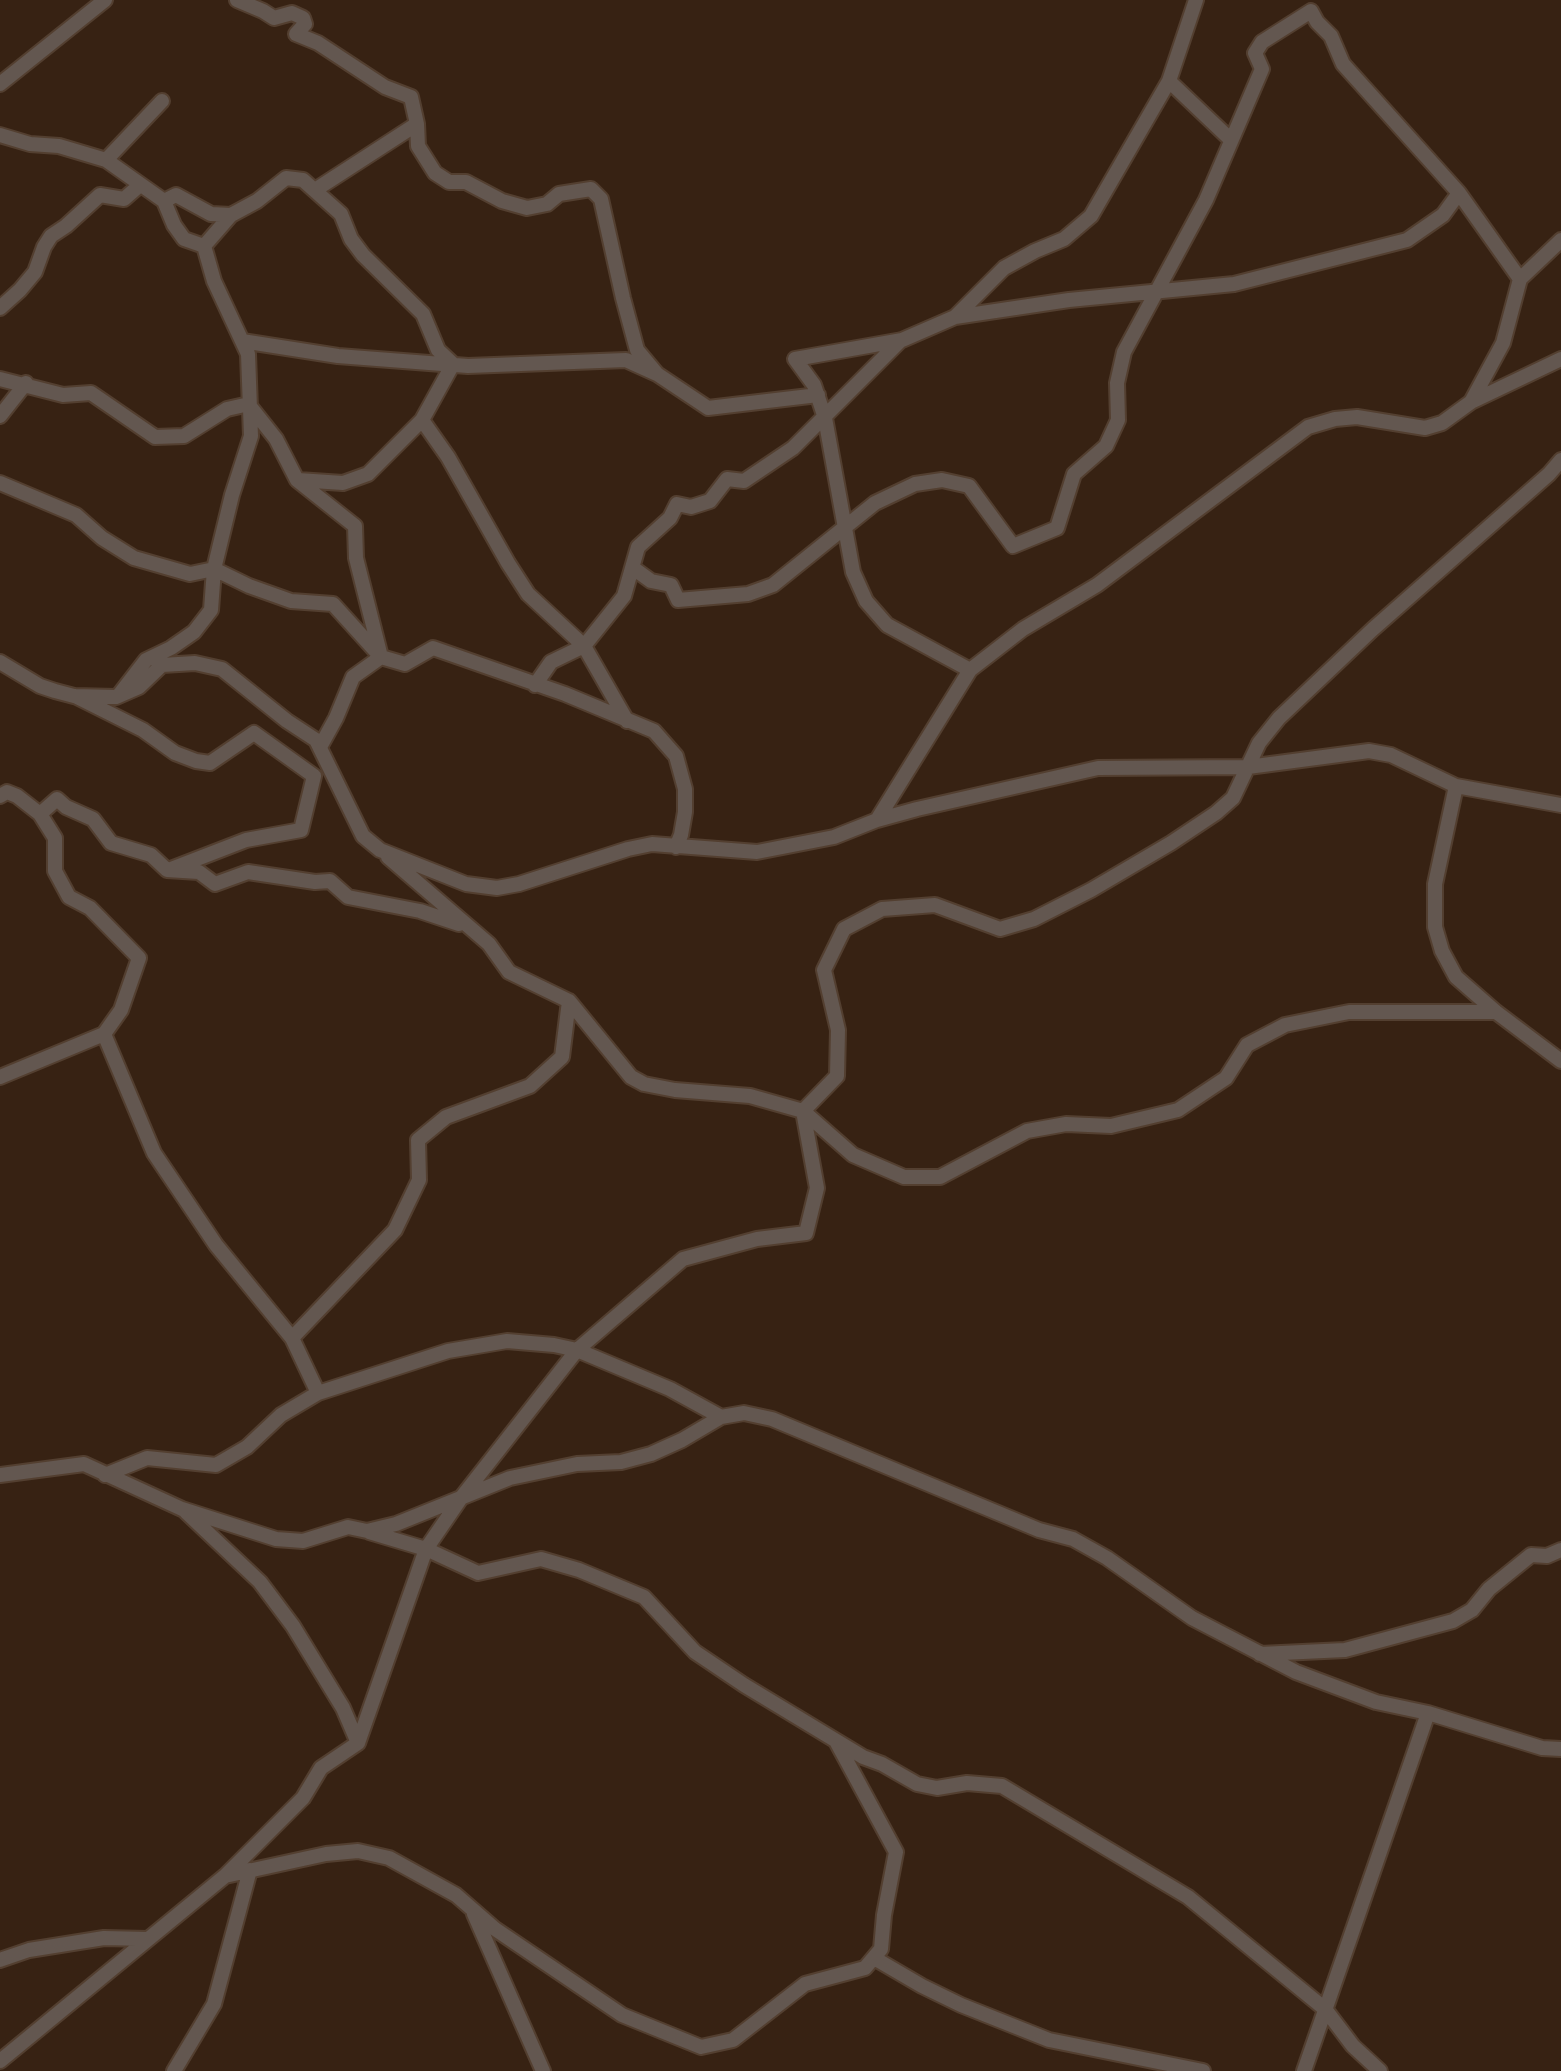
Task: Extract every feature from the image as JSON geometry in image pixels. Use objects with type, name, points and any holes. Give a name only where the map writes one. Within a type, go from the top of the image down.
[{"type":"street","points":[[0,84],[105,0]]},
{"type":"street","points":[[237,0],[274,18],[292,13],[303,18],[305,24],[296,34],[318,43],[385,87],[411,97],[418,146],[435,173],[449,182],[466,182],[502,201],[527,208],[547,204],[559,194],[591,189],[601,199],[637,350],[657,374]]},
{"type":"street","points":[[955,317],[1004,268],[1064,239],[1091,216],[1169,81],[1196,0]]},
{"type":"street","points":[[633,568],[651,581],[671,585],[678,600],[685,602],[748,594],[773,585],[875,503],[915,484],[942,480],[969,486],[1013,546],[1057,528],[1074,474],[1106,446],[1118,420],[1117,383],[1124,352],[1206,200],[1262,69],[1255,53],[1262,42],[1311,11],[1331,36],[1343,64],[1459,193],[1520,279]]},
{"type":"street","points":[[1169,81],[1230,139]]},
{"type":"street","points":[[106,160],[162,101]]},
{"type":"street","points":[[315,190],[417,124]]},
{"type":"street","points":[[0,135],[30,144],[59,146],[106,160],[164,201],[184,239],[204,246]]},
{"type":"street","points":[[204,246],[231,215],[257,201],[286,178],[303,180],[341,214],[351,239],[363,255],[423,314],[438,350],[453,364]]},
{"type":"street","points":[[0,308],[35,272],[51,236],[100,195],[124,199],[140,185]]},
{"type":"street","points":[[970,670],[887,625],[866,601],[853,572],[825,418],[814,385],[795,359],[902,340],[955,317],[1069,300],[1234,284],[1407,240],[1443,215],[1459,193]]},
{"type":"street","points":[[164,201],[176,195],[211,214],[231,215]]},
{"type":"street","points":[[1471,402],[1503,343],[1520,279],[1561,240]]},
{"type":"street","points":[[116,697],[146,660],[171,648],[205,621],[211,610],[214,569],[232,495],[251,436],[248,354],[214,281],[204,246]]},
{"type":"street","points":[[535,685],[551,662],[584,646],[624,596],[638,547],[670,518],[677,504],[691,507],[710,501],[727,479],[744,481],[793,448],[902,340]]},
{"type":"street","points":[[242,341],[338,356],[453,364],[504,366],[626,360],[657,374],[708,408],[818,395]]},
{"type":"street","points":[[877,820],[970,670],[1023,629],[1097,585],[1308,427],[1335,419],[1357,417],[1425,428],[1442,423],[1471,402],[1561,359]]},
{"type":"street","points":[[297,480],[343,483],[368,474],[422,420],[453,364]]},
{"type":"street","points":[[0,379],[26,383],[63,395],[91,393],[155,437],[184,436],[227,409],[249,404]]},
{"type":"street","points":[[0,416],[26,383]]},
{"type":"street","points":[[249,404],[276,439],[297,480],[355,526],[356,558],[381,657]]},
{"type":"street","points":[[422,420],[448,457],[528,594],[584,646],[627,721]]},
{"type":"street","points":[[803,1111],[837,1076],[838,1030],[824,970],[844,929],[882,909],[935,905],[1000,929],[1034,919],[1091,890],[1216,813],[1233,798],[1259,743],[1279,718],[1561,460]]},
{"type":"street","points":[[0,483],[76,515],[102,538],[134,558],[190,574],[214,569],[291,601],[333,604],[381,657],[405,664],[433,648],[565,694],[654,731],[676,756],[685,789],[681,835],[676,847]]},
{"type":"street","points":[[320,747],[353,677],[381,657]]},
{"type":"street","points":[[0,662],[40,686],[74,696],[143,730],[175,753],[196,761],[210,763],[254,733],[314,776],[301,830],[246,840],[167,870]]},
{"type":"street","points":[[74,696],[116,697],[139,687],[162,665],[195,663],[222,669],[316,740],[363,836],[489,944],[509,972],[569,1001],[631,1077],[644,1084],[675,1090],[750,1096],[803,1111],[853,1155],[904,1177],[940,1177],[1027,1131],[1066,1124],[1111,1126],[1178,1110],[1226,1078],[1247,1045],[1285,1025],[1349,1012],[1496,1012]]},
{"type":"street","points":[[380,850],[466,884],[497,888],[652,844],[757,852],[834,837],[877,820],[1098,768],[1248,767],[1369,751],[1391,755],[1456,786],[1561,805]]},
{"type":"street","points":[[1456,786],[1435,884],[1435,927],[1442,951],[1456,977],[1561,1061]]},
{"type":"street","points":[[0,796],[7,792],[17,796],[40,814],[55,838],[55,871],[69,897],[90,908],[139,958],[121,1010],[104,1034],[0,1077]]},
{"type":"street","points":[[40,814],[57,799],[77,813],[93,819],[111,843],[151,855],[167,870],[199,872],[215,884],[248,872],[315,882],[330,881],[348,897],[420,911],[466,927]]},
{"type":"street","points":[[292,1338],[395,1230],[419,1180],[418,1140],[446,1117],[530,1086],[562,1057],[569,1001]]},
{"type":"street","points":[[104,1034],[154,1153],[216,1245],[292,1338],[318,1393]]},
{"type":"street","points":[[0,2061],[225,1876],[303,1798],[321,1768],[358,1743],[426,1549],[461,1498],[577,1350],[683,1259],[757,1239],[806,1233],[817,1188],[803,1111]]},
{"type":"street","points":[[105,1475],[147,1458],[216,1465],[247,1447],[281,1415],[318,1393],[448,1351],[507,1341],[577,1350],[670,1389],[721,1417]]},
{"type":"street","points":[[367,1531],[396,1524],[510,1478],[577,1464],[621,1462],[651,1454],[721,1417],[744,1413],[772,1419],[1039,1530],[1073,1539],[1107,1558],[1192,1618],[1296,1672],[1376,1702],[1428,1713],[1542,1748],[1561,1749]]},
{"type":"street","points":[[0,1475],[84,1464],[182,1509],[276,1539],[303,1541],[348,1527],[426,1549],[478,1573],[541,1559],[579,1570],[644,1597],[695,1652],[863,1757],[917,1784],[937,1788],[967,1783],[1002,1786],[1188,1897],[1325,2009],[1353,2046],[1380,2071]]},
{"type":"street","points":[[182,1509],[260,1582],[293,1626],[343,1708],[358,1743]]},
{"type":"street","points":[[1260,1654],[1345,1650],[1453,1621],[1472,1610],[1489,1589],[1531,1555],[1547,1556],[1561,1550]]},
{"type":"street","points":[[1304,2071],[1428,1713]]},
{"type":"street","points":[[225,1876],[326,1854],[358,1851],[389,1858],[456,1895],[495,1929],[622,2015],[701,2047],[733,2040],[805,1984],[865,1968],[881,1949],[896,1852],[835,1739]]},
{"type":"street","points":[[174,2071],[214,2004],[250,1870]]},
{"type":"street","points":[[472,1909],[543,2071]]},
{"type":"street","points":[[0,1960],[29,1950],[104,1938],[147,1939]]},
{"type":"street","points":[[874,1958],[948,1998],[1049,2040],[1203,2071]]},
{"type":"street","points":[[0,2068],[9,2071]]}]
